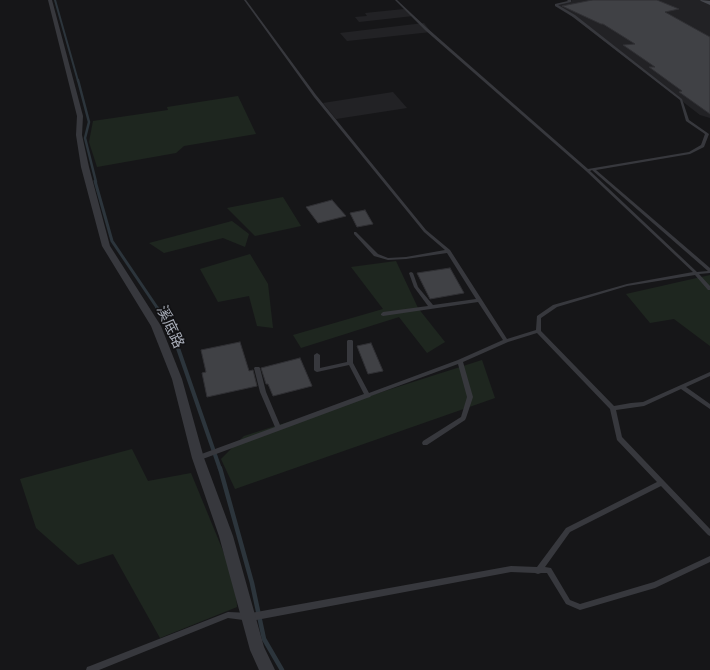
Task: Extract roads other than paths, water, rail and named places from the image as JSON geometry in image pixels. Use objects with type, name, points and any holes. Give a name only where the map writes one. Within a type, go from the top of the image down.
[{"type":"street","name":"溪底路","points":[[50,0],[80,116],[79,135],[85,168],[106,246],[156,326],[176,379],[198,458],[226,536],[257,650],[268,670]]},
{"type":"street","points":[[703,0],[710,3]]},
{"type":"lane","points":[[245,0],[329,115],[425,231],[448,251],[506,341]]},
{"type":"lane","points":[[396,0],[426,29],[587,170],[696,273],[710,289]]},
{"type":"lane","points":[[568,0],[570,1],[556,5],[574,16],[681,100],[687,120],[708,134],[703,146],[690,153],[587,170]]},
{"type":"lane","points":[[593,169],[710,271]]},
{"type":"lane","points":[[355,233],[376,255],[388,259],[406,258],[448,251]]},
{"type":"lane","points":[[710,271],[627,285],[555,306],[538,317],[538,331],[613,408],[619,438],[710,533]]},
{"type":"lane","points":[[411,273],[416,287],[432,307]]},
{"type":"lane","points":[[383,314],[480,300]]},
{"type":"lane","points":[[198,458],[368,396],[460,361],[506,341],[538,331]]},
{"type":"lane","points":[[350,341],[350,363],[368,396]]},
{"type":"lane","points":[[317,355],[317,370],[350,363]]},
{"type":"lane","points":[[425,443],[463,418],[470,397],[460,361]]},
{"type":"lane","points":[[257,368],[263,392],[278,428]]},
{"type":"lane","points":[[613,408],[644,404],[710,374]]},
{"type":"lane","points":[[682,387],[710,407]]},
{"type":"lane","points":[[538,571],[568,530],[662,482]]},
{"type":"lane","points":[[90,670],[228,615],[249,617],[511,569],[538,571],[549,570],[568,602],[580,607],[654,585],[710,559]]},
{"type":"waterway","points":[[55,0],[78,81]]},
{"type":"waterway","points":[[78,80],[89,122],[85,138],[96,182]]},
{"type":"waterway","points":[[95,181],[112,241],[158,309]]},
{"type":"waterway","points":[[157,308],[172,331],[220,469]]},
{"type":"waterway","points":[[220,468],[252,583],[264,639],[282,670]]}]
